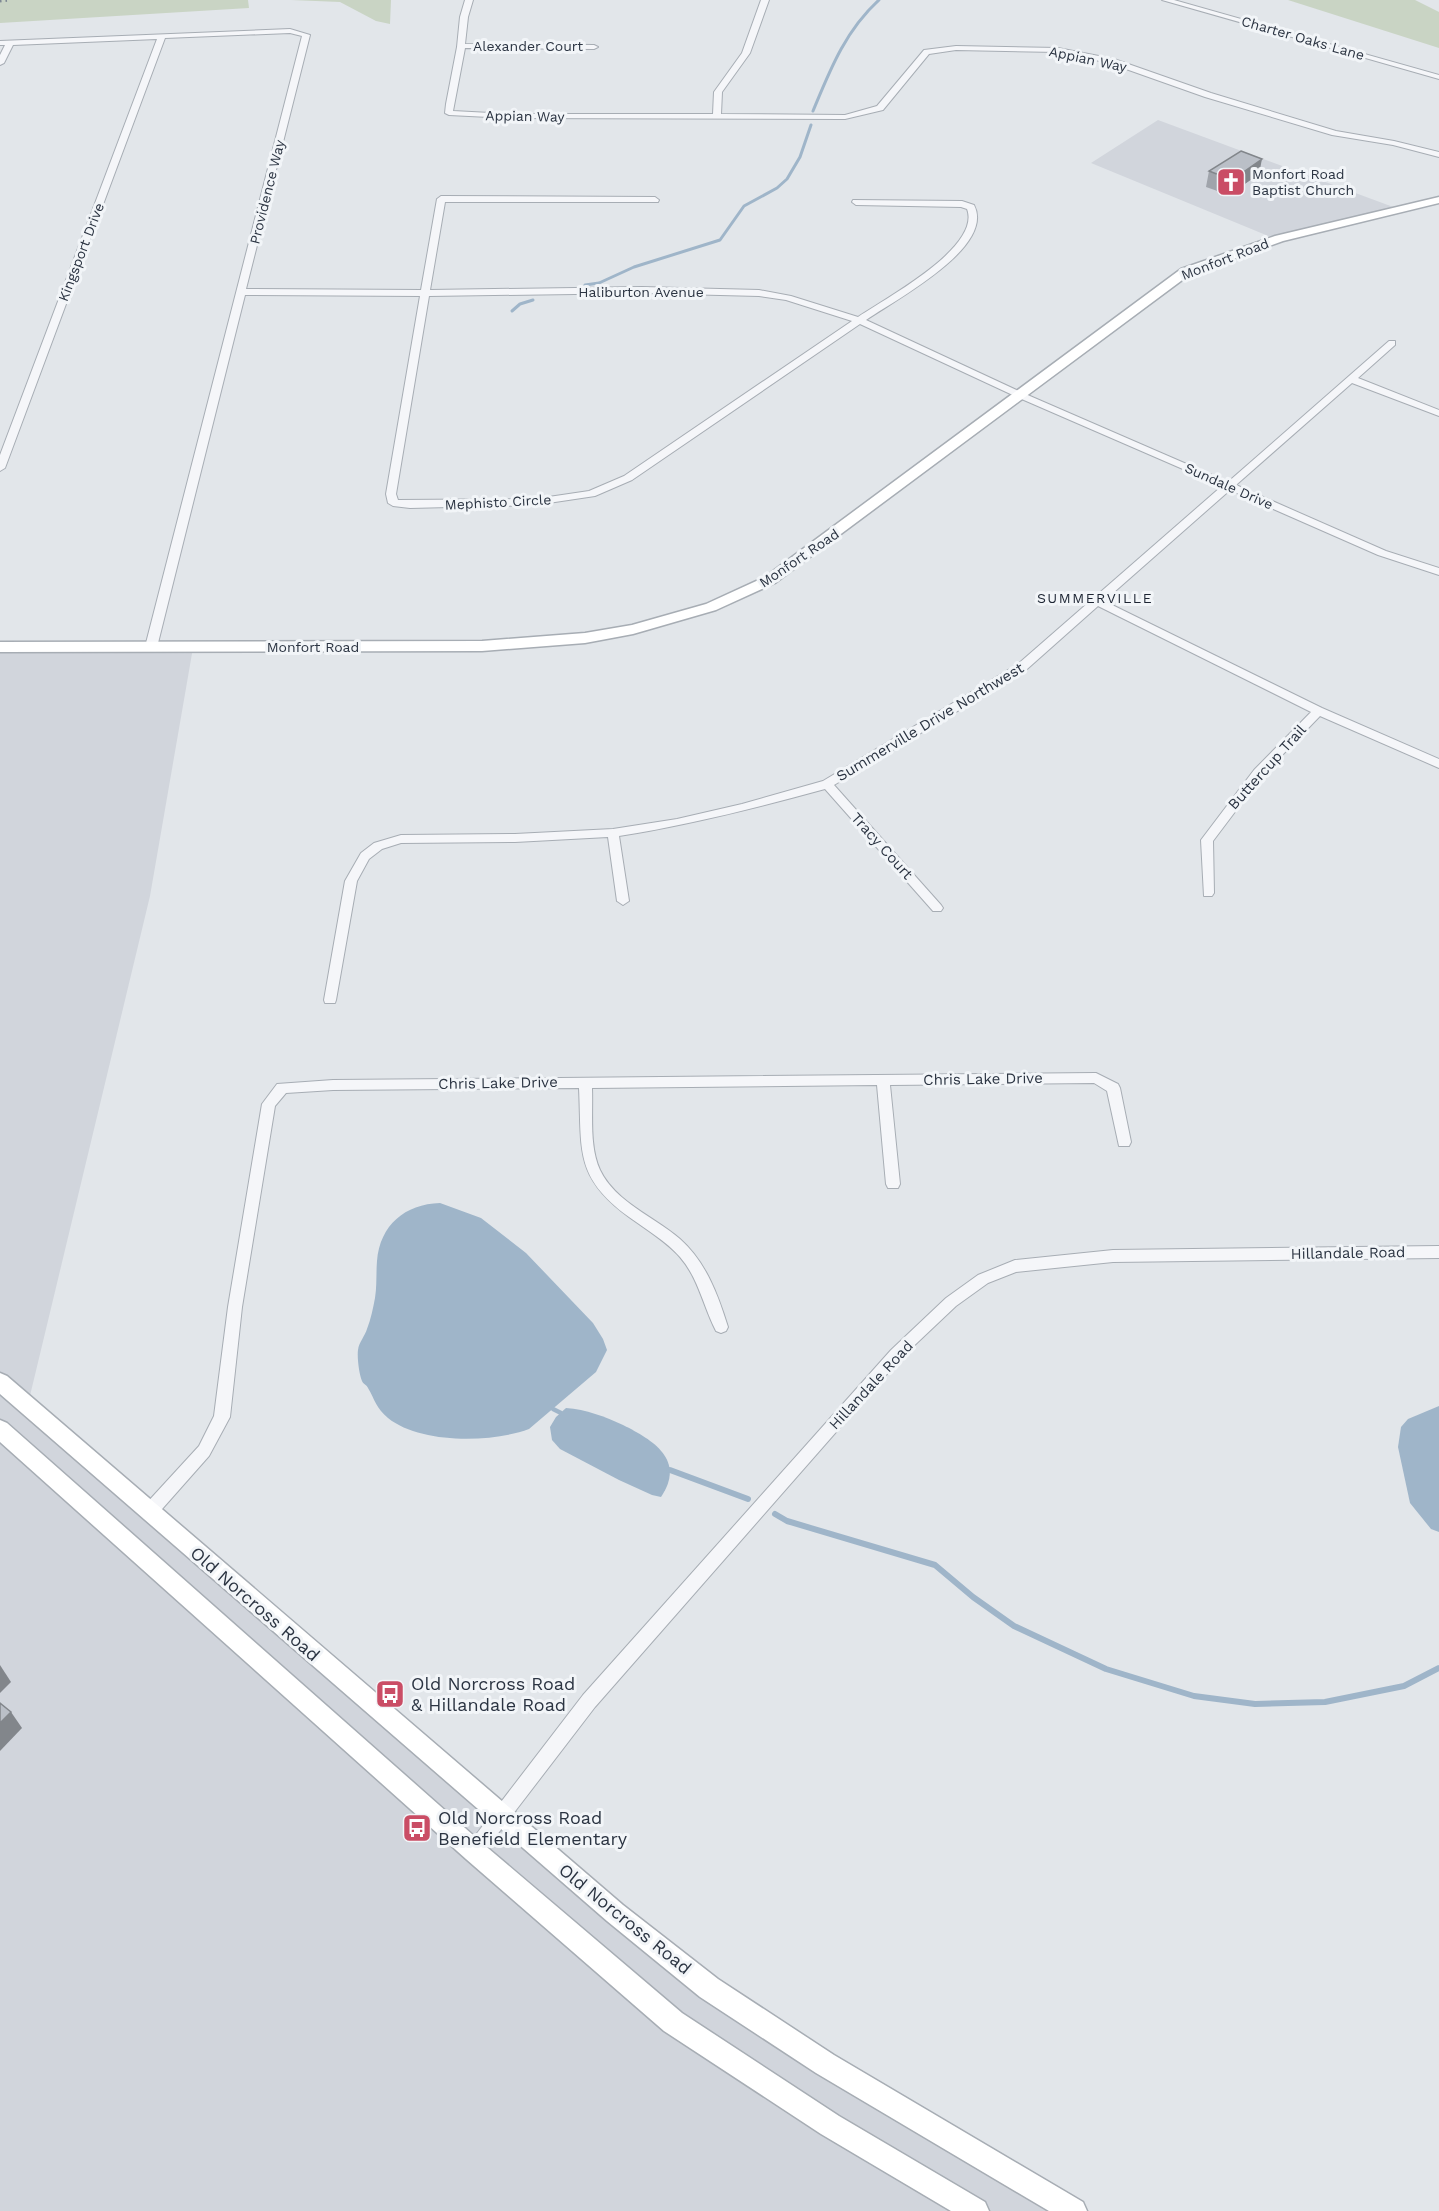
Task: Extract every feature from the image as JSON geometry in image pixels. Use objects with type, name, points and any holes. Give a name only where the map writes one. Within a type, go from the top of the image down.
[{"type":"street","name":"Appian Way","points":[[469,0],[463,10],[461,46],[449,113],[509,117],[845,117],[880,108],[927,52],[956,48],[1058,50],[1111,61],[1208,95],[1335,133],[1394,142],[1439,155]]},
{"type":"street","points":[[717,116],[718,92],[746,53],[765,0]]},
{"type":"street","name":"Charter Oaks Lane","points":[[1166,0],[1439,77]]},
{"type":"street","name":"Providence Way","points":[[5,42],[290,31],[306,35],[151,647]]},
{"type":"street","name":"Kingsport Drive","points":[[0,468],[162,36]]},
{"type":"street","points":[[0,63],[5,42]]},
{"type":"street","name":"Alexander Court","points":[[461,46],[594,47]]},
{"type":"street","name":"Mephisto Circle","points":[[655,200],[441,199],[391,494],[393,503],[410,505],[535,502],[591,494],[628,478],[959,249],[972,227],[974,216],[971,207],[952,203],[856,202]]},
{"type":"street","name":"Monfort Road","points":[[0,647],[482,646],[585,638],[633,629],[711,607],[770,580],[1185,272],[1279,238],[1439,200]]},
{"type":"street","name":"Haliburton Avenue","points":[[242,292],[426,293],[642,290],[759,292],[788,298],[858,320],[1020,395]]},
{"type":"street","name":"Summerville Drive Northwest","points":[[330,1000],[351,882],[365,856],[378,846],[401,839],[515,838],[614,833],[677,823],[827,784],[1022,667],[1392,343]]},
{"type":"street","points":[[1352,379],[1439,413]]},
{"type":"street","name":"Sundale Drive","points":[[1020,395],[1382,553],[1439,572]]},
{"type":"street","points":[[1098,602],[1318,711],[1439,765]]},
{"type":"street","name":"Buttercup Trail","points":[[1208,893],[1207,840],[1258,773],[1318,711]]},
{"type":"street","name":"Tracy Court","points":[[827,784],[937,908]]},
{"type":"street","points":[[614,833],[623,901]]},
{"type":"street","name":"Chris Lake Drive","points":[[149,1512],[204,1451],[222,1417],[235,1307],[269,1104],[282,1089],[333,1085],[1096,1078],[1113,1088],[1124,1142]]},
{"type":"street","points":[[883,1080],[892,1184]]},
{"type":"street","points":[[585,1083],[588,1142],[593,1170],[609,1192],[676,1244],[693,1262],[712,1299],[721,1327]]},
{"type":"street","name":"Hillandale Road","points":[[474,1851],[589,1701],[896,1354],[951,1302],[983,1279],[1015,1266],[1113,1256],[1439,1252]]},
{"type":"street","name":"Old Norcross Road","points":[[0,1382],[615,1913],[709,1988],[825,2064],[1074,2211]]},
{"type":"street","points":[[0,1429],[474,1851],[673,2022],[830,2125],[976,2211]]},
{"type":"shaded area","points":[[1158,120],[1396,208],[1331,222],[1273,238],[1091,163]]},
{"type":"shaded area","points":[[194,642],[150,896],[28,1404],[745,2026],[1059,2211],[0,2211],[0,644]]},
{"type":"green space","points":[[0,0],[248,0],[249,8],[0,23]]},
{"type":"green space","points":[[291,0],[391,0],[390,24],[376,21],[340,2]]},
{"type":"green space","points":[[1288,0],[1415,0],[1439,12],[1439,48]]},
{"type":"water","points":[[440,1203],[481,1218],[526,1253],[593,1323],[603,1339],[607,1350],[596,1372],[529,1429],[514,1434],[477,1439],[437,1437],[418,1433],[388,1418],[378,1407],[362,1381],[358,1350],[373,1310],[377,1261],[383,1237],[389,1227],[405,1212],[427,1204]]},
{"type":"water","points":[[1439,1406],[1439,1532],[1431,1529],[1410,1503],[1398,1447],[1401,1427],[1408,1419]]},
{"type":"water","points":[[566,1408],[609,1419],[645,1437],[655,1445],[668,1462],[670,1472],[668,1484],[661,1497],[619,1480],[560,1449],[552,1440],[550,1427],[556,1417]]},
{"type":"building","points":[[1241,151],[1262,159],[1232,180],[1209,171]]},
{"type":"building","points":[[0,1703],[11,1712],[0,1723]]},
{"type":"waterway","points":[[813,111],[832,66],[848,38],[879,0]]},
{"type":"waterway","points":[[585,285],[599,283],[634,267],[720,240],[744,206],[777,188],[787,179],[800,157],[811,125]]},
{"type":"waterway","points":[[512,311],[520,304],[533,300]]},
{"type":"waterway","points":[[553,1409],[561,1413]]},
{"type":"waterway","points":[[670,1470],[748,1499]]},
{"type":"waterway","points":[[775,1514],[787,1521],[935,1565],[973,1597],[1014,1626],[1106,1669],[1194,1696],[1255,1704],[1325,1702],[1404,1686],[1439,1668]]},
{"type":"railway","points":[[0,1],[9,0]]},
{"type":"place","name":"Monfort Road Baptist Church","points":[[1231,182]]},
{"type":"place","name":"Old Norcross Road & Hillandale Road","points":[[390,1694]]},
{"type":"place","name":"Old Norcross Road Benefield Elementary","points":[[417,1828]]},
{"type":"district","name":"SUMMERVILLE","points":[[1095,598]]}]
